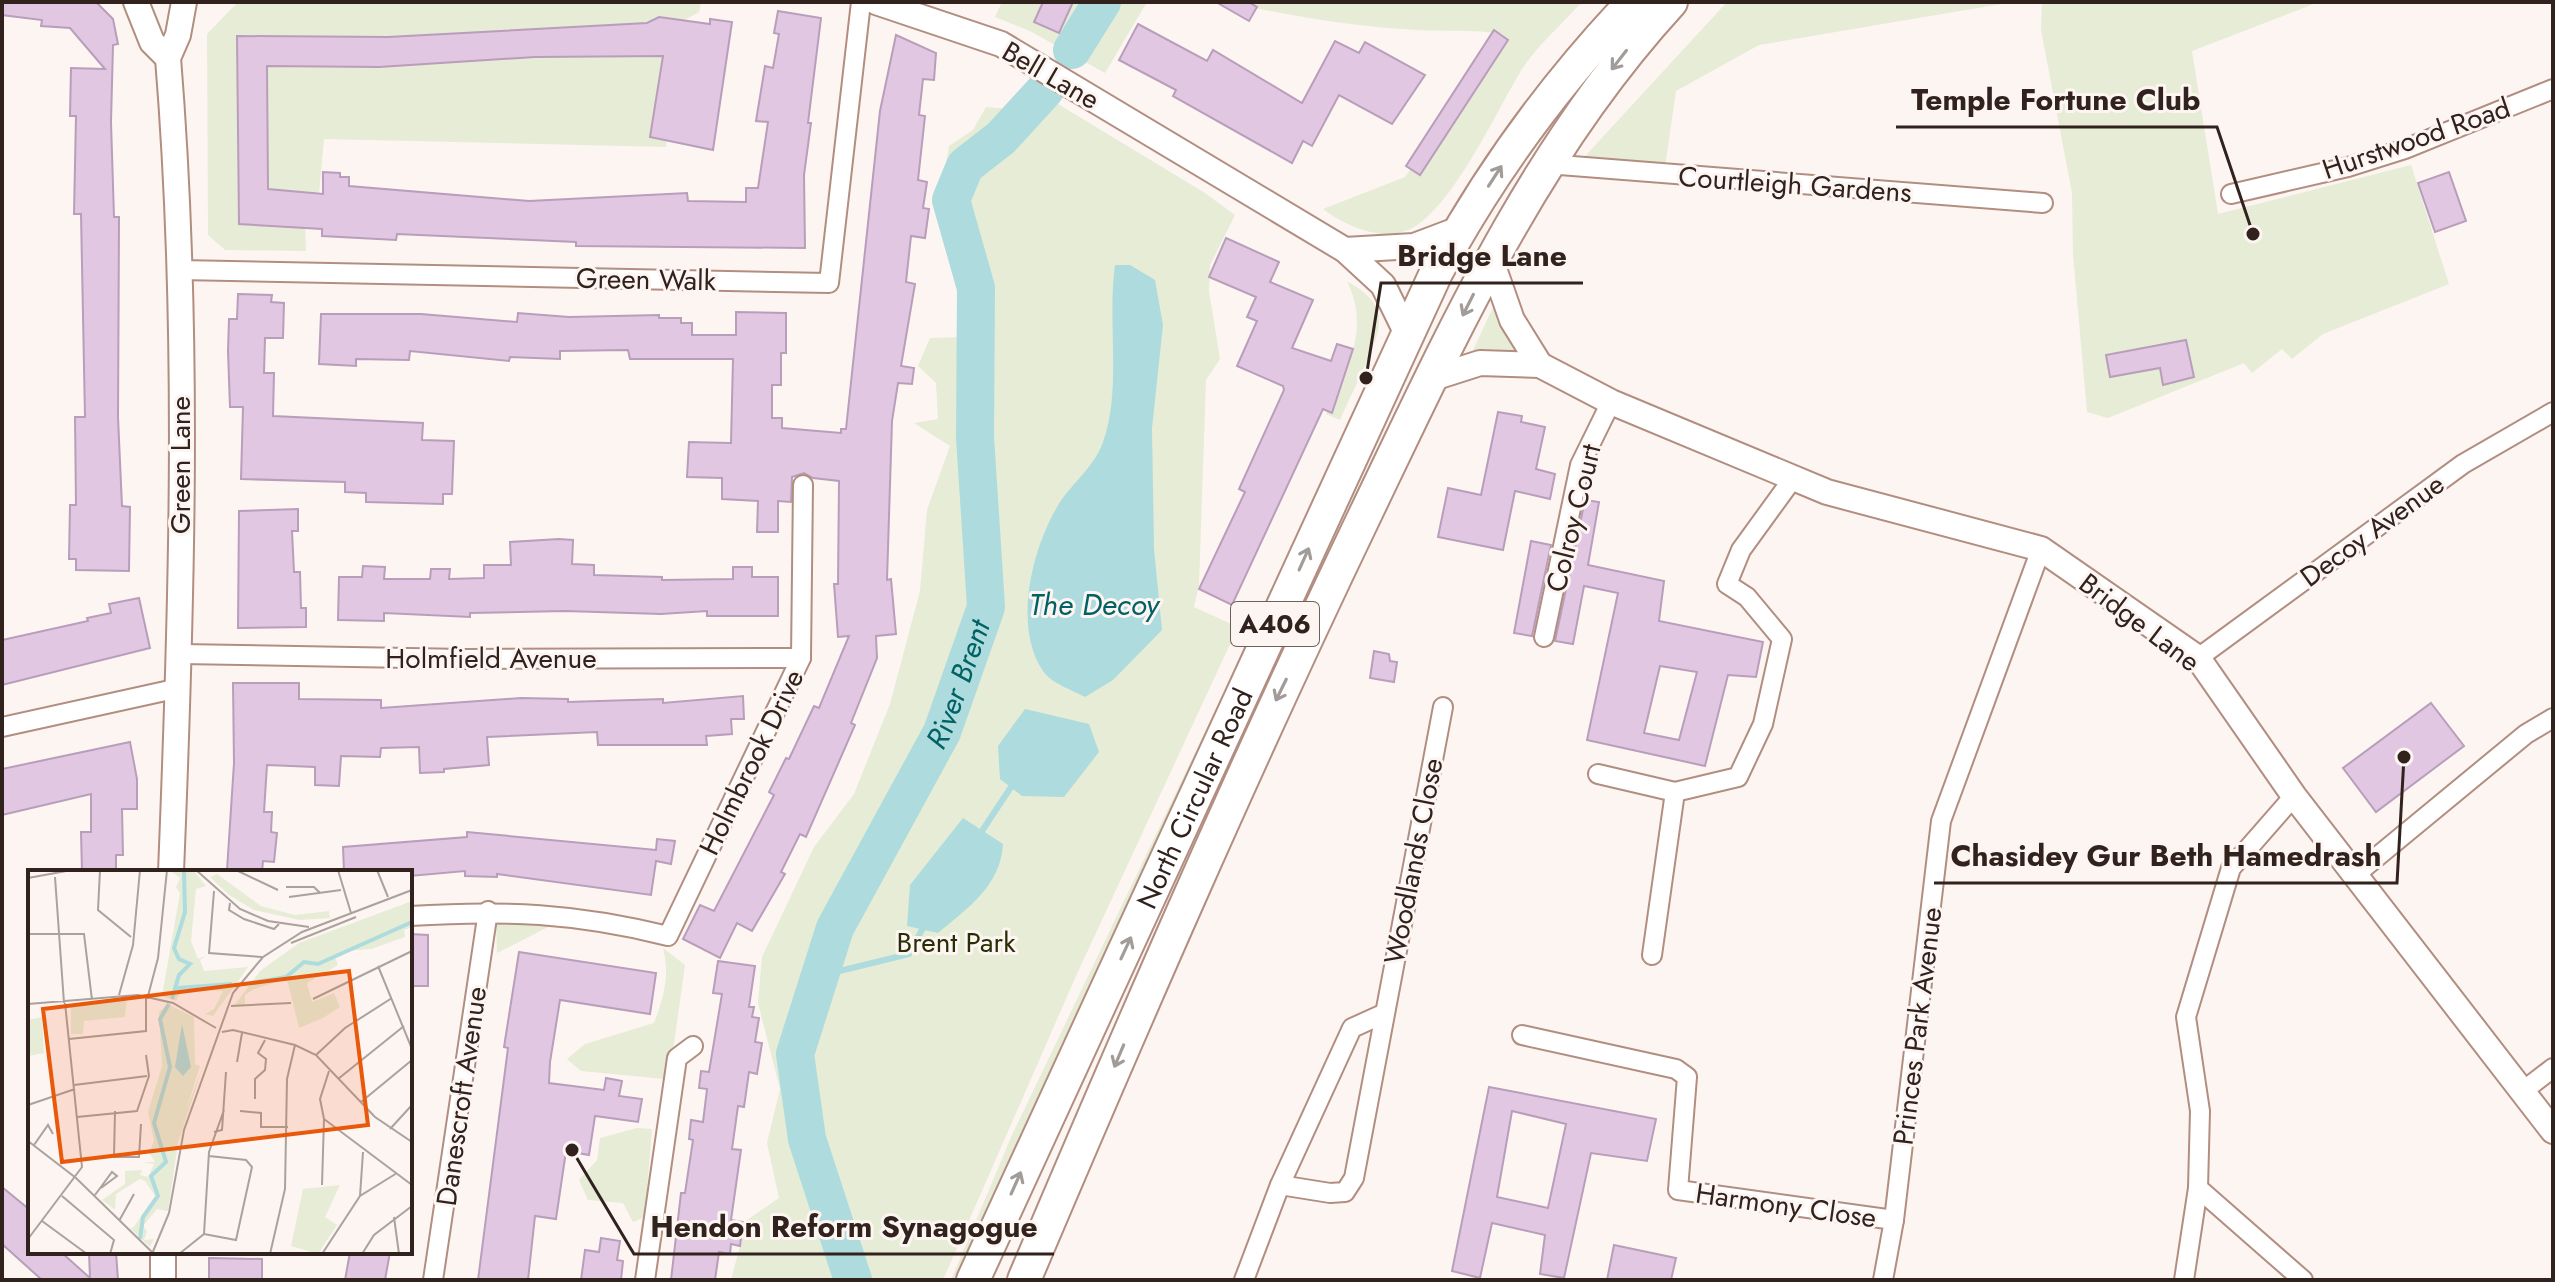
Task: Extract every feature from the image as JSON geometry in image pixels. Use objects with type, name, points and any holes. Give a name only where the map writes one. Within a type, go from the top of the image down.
[{"type":"highway","name":"North Circular Road","points":[[973,1280],[1239,704],[1406,332],[1459,229],[1580,57],[1633,2]]},
{"type":"highway","name":"North Circular Road","points":[[1024,1280],[1266,719],[1430,379],[1491,260],[1547,164],[1619,59],[1671,2]]},
{"type":"street","points":[[136,2],[152,42],[168,58]]},
{"type":"street","name":"Green Lane","points":[[171,870],[181,654],[180,270],[168,58],[178,35],[184,2]]},
{"type":"street","name":"Green Walk","points":[[180,270],[829,283],[861,2]]},
{"type":"street","name":"Bell Lane","points":[[876,2],[1001,44],[1345,250]]},
{"type":"street","name":"Hurstwood Road","points":[[2231,194],[2348,167],[2405,149],[2553,89]]},
{"type":"street","name":"Courtleigh Gardens","points":[[1547,164],[2043,203]]},
{"type":"street","points":[[1345,250],[1414,246],[1459,229]]},
{"type":"street","points":[[1345,250],[1383,285],[1406,332]]},
{"type":"street","points":[[1491,260],[1512,320],[1540,365]]},
{"type":"street","name":"Bridge Lane","points":[[1430,379],[1480,363],[1540,365],[1611,402],[1827,492],[2041,549],[2198,658],[2294,796],[2553,1131]]},
{"type":"street","name":"Colroy Court","points":[[1544,637],[1580,465],[1611,402]]},
{"type":"street","name":"Decoy Avenue","points":[[2198,658],[2463,464],[2553,412]]},
{"type":"street","points":[[1598,774],[1675,792],[1738,777],[1763,724],[1782,639],[1747,597],[1727,584],[1741,550],[1794,477]]},
{"type":"street","name":"Holmbrook Drive","points":[[488,911],[551,913],[668,936],[801,658],[803,485]]},
{"type":"street","name":"Princes Park Avenue","points":[[1883,1280],[1894,1220],[1941,821],[2041,549]]},
{"type":"street","name":"Holmfield Avenue","points":[[181,654],[465,659],[801,658]]},
{"type":"street","points":[[2,727],[179,688]]},
{"type":"street","name":"Woodlands Close","points":[[1280,1185],[1330,1193],[1345,1192],[1354,1178],[1443,707]]},
{"type":"street","points":[[2355,875],[2526,734],[2553,718]]},
{"type":"street","points":[[1652,955],[1675,792]]},
{"type":"street","points":[[2184,1280],[2198,1188],[2200,1111],[2186,1017],[2231,868],[2294,796]]},
{"type":"street","points":[[412,916],[488,911]]},
{"type":"street","name":"Danescroft Avenue","points":[[433,1280],[488,911]]},
{"type":"street","points":[[1244,1280],[1280,1185],[1352,1028],[1383,1014]]},
{"type":"street","name":"Harmony Close","points":[[1522,1035],[1676,1069],[1687,1077],[1678,1190],[1894,1220]]},
{"type":"street","points":[[645,1280],[677,1058],[693,1046]]},
{"type":"street","points":[[2523,1091],[2553,1068]]},
{"type":"street","points":[[2198,1188],[2303,1280]]},
{"type":"street","points":[[163,1254],[163,1280]]},
{"type":"green space","points":[[701,2],[699,12],[683,21],[666,147],[324,139],[319,194],[304,194],[306,251],[225,250],[208,235],[207,34],[237,3]]},
{"type":"green space","points":[[1002,2],[1147,2],[1105,73],[1030,31],[995,17]]},
{"type":"green space","points":[[1225,2],[1587,2],[1579,5],[1528,60],[1463,173],[1435,209],[1408,230],[1383,234],[1357,228],[1323,209],[1405,177],[1503,34],[1368,26]]},
{"type":"green space","points":[[1727,2],[2013,2],[1759,45],[1676,91],[1664,174],[1576,166]]},
{"type":"green space","points":[[2042,2],[2319,2],[2192,51],[2218,214],[2411,165],[2449,284],[2323,334],[2292,359],[2282,349],[2252,373],[2244,363],[2108,418],[2087,412],[2073,254],[2072,193],[2041,30]]},
{"type":"green space","name":"Brent Park","points":[[1025,84],[1205,193],[1235,215],[1210,265],[1209,291],[1220,359],[1206,380],[1199,585],[1194,607],[1238,627],[1076,976],[943,1280],[731,1280],[747,1220],[779,1198],[767,1143],[780,1089],[758,1003],[762,957],[814,847],[854,794],[890,704],[920,591],[927,510],[950,446],[914,423],[938,419],[936,383],[918,366],[930,338],[964,337],[968,319],[966,284],[942,196],[949,146],[973,130],[986,107],[1010,109]]},
{"type":"green space","points":[[1347,281],[1374,303],[1379,324],[1369,357],[1340,420],[1326,414],[1348,365],[1356,332],[1354,299]]},
{"type":"green space","points":[[1495,303],[1520,350],[1518,355],[1469,359]]},
{"type":"green space","points":[[1263,601],[1268,604],[1002,1175],[959,1280],[951,1280],[1012,1135],[1237,665]]},
{"type":"green space","points":[[496,922],[552,925],[497,953]]},
{"type":"green space","points":[[663,948],[685,965],[672,1058],[664,1079],[581,1071],[567,1059],[585,1044],[654,1023],[665,986]]},
{"type":"green space","points":[[637,1128],[652,1129],[645,1217],[633,1222],[623,1203],[588,1200],[579,1180],[597,1160],[600,1138]]},
{"type":"water","name":"The Decoy","points":[[1115,265],[1130,265],[1155,280],[1163,325],[1152,428],[1154,549],[1162,630],[1113,680],[1085,697],[1056,683],[1043,671],[1034,652],[1028,609],[1035,562],[1050,520],[1060,502],[1095,458],[1109,422]]},
{"type":"water","points":[[1025,709],[1089,724],[1099,752],[1064,797],[1022,796],[1000,779],[998,746]]},
{"type":"water","points":[[963,818],[1003,844],[996,872],[981,894],[938,933],[907,926],[910,885]]},
{"type":"building","points":[[2,2],[96,2],[113,19],[118,44],[113,45],[111,122],[114,217],[119,217],[118,417],[122,506],[130,507],[129,571],[76,570],[76,559],[69,559],[70,505],[76,505],[75,417],[85,417],[81,214],[74,214],[76,116],[70,116],[71,68],[105,69],[70,28],[41,26],[42,20],[2,15]]},
{"type":"building","points":[[1043,2],[1073,2],[1059,33],[1034,22]]},
{"type":"building","points":[[1216,2],[1248,2],[1257,7],[1249,21]]},
{"type":"building","points":[[778,11],[821,18],[804,175],[805,248],[576,246],[576,242],[397,234],[396,240],[322,236],[322,229],[239,224],[237,36],[388,37],[647,23],[659,17],[710,24],[710,19],[732,22],[713,150],[650,137],[663,56],[535,57],[379,67],[267,66],[268,189],[323,194],[323,172],[349,177],[349,186],[529,201],[687,193],[688,201],[746,202],[746,188],[758,188],[768,122],[756,121],[765,66],[773,68],[779,34],[774,33]]},
{"type":"building","points":[[1138,24],[1207,61],[1213,50],[1302,103],[1335,41],[1359,53],[1365,42],[1425,75],[1392,124],[1339,95],[1312,146],[1303,141],[1292,163],[1173,96],[1176,90],[1119,60]]},
{"type":"building","points":[[1494,30],[1508,40],[1420,175],[1406,166]]},
{"type":"building","points":[[896,35],[936,53],[934,80],[923,79],[919,115],[925,116],[918,180],[927,182],[923,208],[929,209],[925,238],[911,236],[906,282],[915,284],[901,366],[914,368],[912,384],[898,383],[892,421],[887,580],[891,579],[896,634],[876,636],[877,658],[851,723],[855,725],[806,837],[800,834],[781,872],[785,874],[752,931],[737,923],[720,958],[683,939],[700,905],[714,911],[774,795],[769,792],[786,758],[789,759],[814,706],[819,708],[849,636],[838,637],[834,584],[838,584],[839,481],[813,478],[804,473],[792,477],[791,502],[778,501],[778,532],[757,532],[758,501],[722,499],[722,478],[687,477],[689,442],[731,443],[733,359],[630,359],[628,350],[560,351],[560,359],[510,357],[509,361],[410,351],[409,360],[356,359],[356,366],[319,364],[321,314],[421,314],[517,322],[518,313],[569,317],[659,315],[659,318],[681,318],[681,323],[692,323],[692,335],[736,335],[736,312],[786,313],[786,353],[781,353],[781,385],[772,385],[772,418],[782,418],[782,428],[841,433],[841,429],[846,429],[880,111]]},
{"type":"building","points":[[2449,172],[2466,221],[2435,232],[2418,183]]},
{"type":"building","points":[[1226,238],[1279,262],[1270,282],[1313,300],[1292,348],[1331,361],[1337,344],[1353,349],[1332,413],[1323,409],[1232,605],[1199,589],[1245,492],[1239,489],[1284,390],[1283,386],[1237,366],[1257,321],[1247,317],[1256,297],[1209,277]]},
{"type":"building","points":[[238,294],[272,295],[271,302],[284,303],[283,338],[265,338],[264,373],[274,373],[273,416],[423,423],[422,440],[454,441],[452,494],[443,494],[443,504],[366,502],[366,493],[345,492],[345,482],[241,479],[243,407],[230,407],[228,351],[229,319],[237,319]]},
{"type":"building","points":[[2186,340],[2194,377],[2163,385],[2160,368],[2110,377],[2106,355]]},
{"type":"building","points":[[1498,412],[1522,416],[1521,422],[1545,427],[1536,469],[1555,474],[1550,499],[1515,491],[1503,550],[1438,537],[1448,488],[1481,495]]},
{"type":"building","points":[[1585,500],[1599,502],[1588,565],[1664,581],[1659,621],[1763,642],[1756,677],[1728,675],[1705,766],[1587,740],[1618,593],[1584,586],[1573,644],[1555,641]],"holes":[[[1660,666],[1697,672],[1679,740],[1644,733]]]},
{"type":"building","points":[[298,509],[298,531],[292,531],[294,572],[300,572],[301,608],[306,608],[306,627],[238,628],[239,511]]},
{"type":"building","points":[[573,540],[572,564],[594,565],[594,575],[662,577],[662,580],[733,579],[733,567],[752,567],[752,577],[778,577],[778,616],[707,616],[707,611],[661,614],[565,611],[470,613],[470,617],[384,613],[384,621],[338,620],[339,577],[362,577],[363,566],[385,567],[384,579],[430,579],[431,569],[450,569],[449,579],[484,578],[484,565],[511,565],[510,542]]},
{"type":"building","points":[[1531,541],[1551,545],[1532,636],[1514,633]]},
{"type":"building","points":[[139,598],[150,648],[2,685],[2,640],[88,621],[87,618],[111,613],[109,604]]},
{"type":"building","points":[[1374,651],[1389,654],[1390,661],[1397,662],[1394,682],[1370,678]]},
{"type":"building","points":[[233,683],[299,683],[299,699],[381,700],[381,708],[521,698],[568,699],[568,702],[663,699],[663,703],[743,696],[744,719],[731,719],[732,734],[706,736],[707,745],[598,745],[597,732],[487,737],[489,765],[420,773],[419,747],[381,748],[380,757],[341,756],[339,786],[315,785],[315,767],[267,765],[264,812],[272,812],[271,832],[277,833],[274,862],[263,861],[262,870],[227,870],[234,763]]},
{"type":"building","points":[[2431,703],[2464,746],[2376,812],[2343,768]]},
{"type":"building","points":[[130,742],[137,779],[137,809],[122,809],[123,855],[116,855],[116,870],[82,870],[81,832],[91,832],[91,794],[2,815],[2,769]]},
{"type":"building","points":[[467,832],[656,850],[657,839],[675,841],[671,864],[656,861],[651,895],[497,874],[497,877],[465,876],[465,871],[412,876],[412,870],[344,870],[343,847],[467,837]]},
{"type":"building","points":[[412,934],[428,935],[428,986],[412,986]]},
{"type":"building","points":[[519,952],[656,973],[650,1014],[560,1000],[550,1062],[549,1083],[604,1090],[606,1078],[622,1081],[619,1096],[642,1099],[638,1122],[595,1116],[589,1155],[566,1151],[556,1219],[535,1216],[528,1280],[478,1280],[508,1048],[504,1047]]},
{"type":"building","points":[[718,961],[755,966],[749,1007],[754,1007],[752,1017],[759,1018],[755,1042],[762,1043],[757,1074],[749,1072],[744,1107],[738,1106],[732,1149],[741,1150],[731,1220],[743,1222],[740,1246],[731,1244],[730,1254],[719,1252],[715,1280],[671,1280],[681,1193],[685,1193],[693,1140],[689,1139],[691,1120],[703,1122],[707,1089],[699,1088],[701,1071],[709,1072],[722,994],[713,993]]},
{"type":"building","points":[[1489,1087],[1656,1119],[1647,1161],[1591,1153],[1564,1278],[1540,1274],[1545,1235],[1492,1223],[1480,1278],[1452,1271]],"holes":[[[1512,1111],[1566,1124],[1548,1208],[1497,1197]]]},
{"type":"building","points":[[2,1187],[28,1208],[28,1254],[63,1254],[90,1278],[89,1254],[116,1254],[118,1280],[42,1280],[2,1244]]},
{"type":"building","points":[[601,1238],[620,1241],[617,1260],[623,1261],[621,1280],[581,1280],[585,1250],[599,1252]]},
{"type":"building","points":[[1614,1245],[1676,1258],[1671,1280],[1607,1280]]},
{"type":"building","points":[[350,1254],[390,1254],[385,1280],[345,1280]]},
{"type":"building","points":[[209,1258],[262,1259],[262,1280],[209,1280]]},
{"type":"waterway","name":"River Brent","points":[[1072,50],[1102,2]]},
{"type":"waterway","name":"River Brent","points":[[853,1280],[807,1139],[795,1054],[835,928],[942,732],[986,607],[975,437],[976,288],[951,200],[965,166],[1001,138],[1045,90]]},
{"type":"waterway","points":[[980,834],[1011,787]]},
{"type":"waterway","points":[[819,976],[909,954],[924,926]]},
{"type":"place","name":"Temple Fortune Club","points":[[2253,234]]},
{"type":"place","name":"Bridge Lane","points":[[1366,378]]},
{"type":"place","name":"Chasidey Gur Beth Hamedrash","points":[[2404,757]]},
{"type":"place","name":"Hendon Reform Synagogue","points":[[572,1150]]}]
